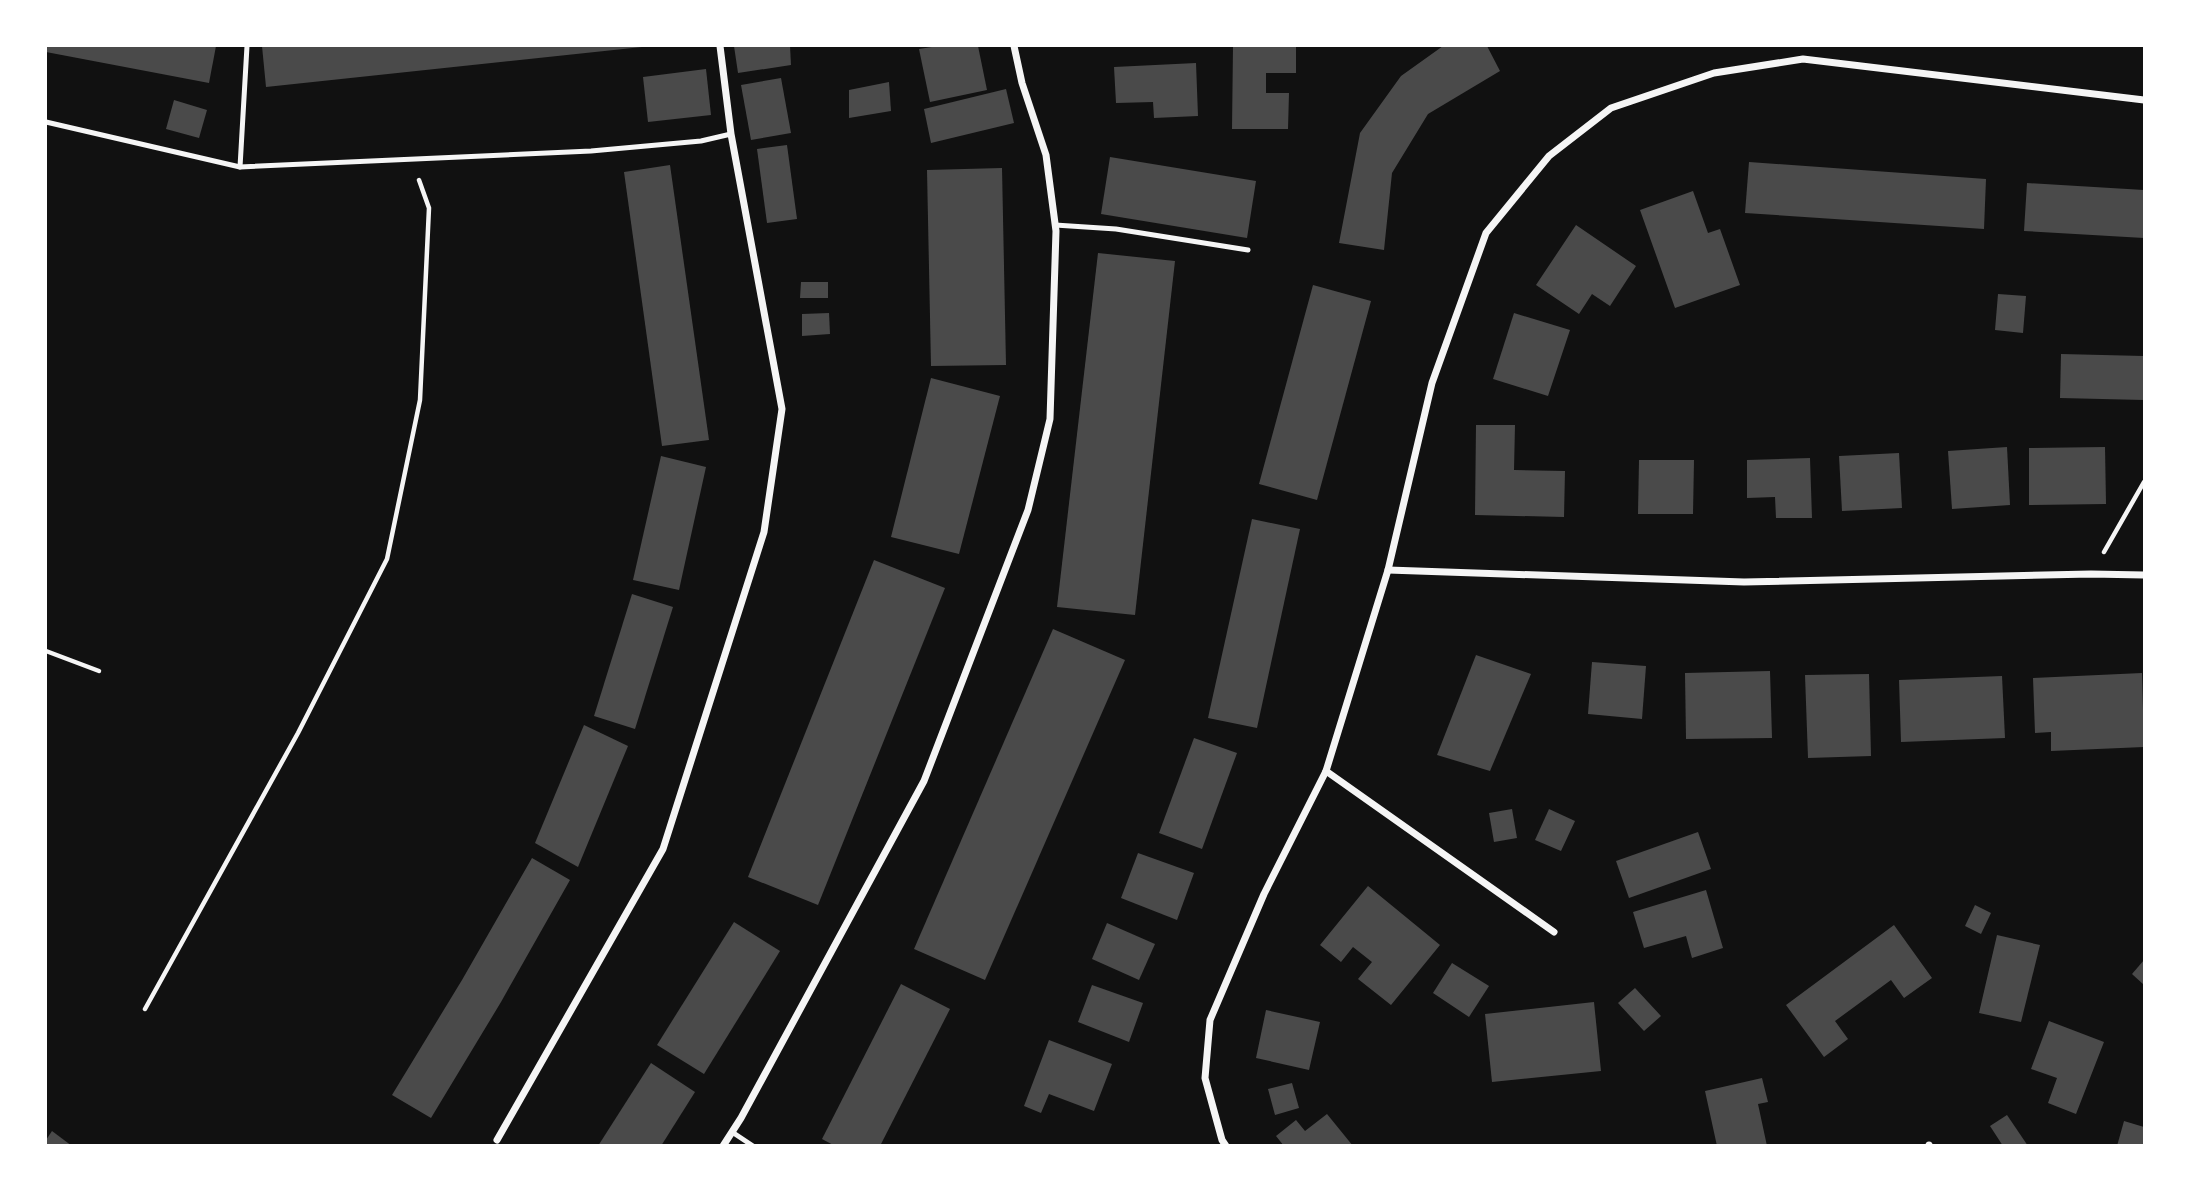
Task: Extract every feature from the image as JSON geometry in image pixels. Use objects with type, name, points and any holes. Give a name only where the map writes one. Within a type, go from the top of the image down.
[{"type":"street","points":[[497,1140],[663,849],[765,532],[782,409],[731,134],[720,46]]},
{"type":"street","points":[[723,1146],[923,781],[1028,510],[1051,419],[1055,225],[1046,155],[1022,83],[1014,46]]},
{"type":"street","points":[[1226,1146],[1205,1078],[1210,1020],[1264,894],[1326,771],[1388,570],[1432,383],[1486,233],[1549,156],[1611,108],[1714,73],[1803,59],[2144,100]]},
{"type":"street","points":[[1388,570],[1744,582],[2144,575]]},
{"type":"street","points":[[1326,771],[1554,932]]},
{"type":"lane","points":[[240,167],[247,46]]},
{"type":"lane","points":[[46,122],[240,167],[591,151],[701,141],[731,134]]},
{"type":"lane","points":[[1055,225],[1116,229],[1248,250]]},
{"type":"lane","points":[[732,1132],[753,1146]]},
{"type":"path","points":[[145,1009],[291,745],[387,559],[420,400],[422,373],[429,208],[419,180],[406,180]]},
{"type":"path","points":[[2091,574],[2144,482]]},
{"type":"path","points":[[46,650],[99,671]]},
{"type":"building","points":[[46,46],[216,46],[209,83],[46,52]]},
{"type":"building","points":[[262,46],[642,46],[642,47],[266,87]]},
{"type":"building","points":[[734,46],[790,46],[791,65],[738,73]]},
{"type":"building","points":[[978,46],[987,90],[930,102],[919,49]]},
{"type":"building","points":[[1233,46],[1296,46],[1296,73],[1266,73],[1266,93],[1289,93],[1288,129],[1232,129]]},
{"type":"building","points":[[1443,46],[1487,46],[1500,71],[1428,114],[1392,173],[1384,250],[1339,243],[1360,133],[1401,76]]},
{"type":"building","points":[[1196,63],[1198,116],[1154,118],[1153,102],[1116,103],[1114,67]]},
{"type":"building","points":[[706,69],[711,115],[648,122],[643,77]]},
{"type":"building","points":[[781,78],[791,133],[751,140],[741,85]]},
{"type":"building","points":[[889,82],[891,111],[849,118],[849,90]]},
{"type":"building","points":[[1006,89],[1014,123],[931,143],[924,109]]},
{"type":"building","points":[[174,100],[207,110],[199,138],[166,129]]},
{"type":"building","points":[[787,145],[797,219],[767,223],[757,149]]},
{"type":"building","points":[[1110,157],[1256,181],[1247,238],[1101,214]]},
{"type":"building","points":[[1749,162],[1986,179],[1984,229],[1745,213]]},
{"type":"building","points":[[670,165],[709,440],[662,446],[624,172]]},
{"type":"building","points":[[1002,168],[1006,365],[931,366],[927,170]]},
{"type":"building","points":[[2027,183],[2144,190],[2144,238],[2024,231]]},
{"type":"building","points":[[1693,191],[1708,233],[1720,229],[1740,285],[1675,308],[1640,210]]},
{"type":"building","points":[[1576,225],[1636,266],[1610,306],[1592,294],[1579,314],[1536,285]]},
{"type":"building","points":[[1098,253],[1175,261],[1135,615],[1057,607]]},
{"type":"building","points":[[801,282],[828,282],[828,298],[800,298]]},
{"type":"building","points":[[1313,285],[1371,301],[1317,500],[1259,484]]},
{"type":"building","points":[[1998,294],[2026,296],[2023,333],[1995,330]]},
{"type":"building","points":[[829,313],[830,334],[802,336],[802,314]]},
{"type":"building","points":[[1514,313],[1570,330],[1548,396],[1493,379]]},
{"type":"building","points":[[2061,354],[2144,356],[2144,400],[2060,398]]},
{"type":"building","points":[[931,378],[1000,396],[959,554],[891,537]]},
{"type":"building","points":[[1476,425],[1515,425],[1514,470],[1565,471],[1564,517],[1475,515]]},
{"type":"building","points":[[2007,447],[2010,505],[1952,509],[1948,451]]},
{"type":"building","points":[[2105,447],[2106,504],[2029,505],[2029,448]]},
{"type":"building","points":[[1899,453],[1902,508],[1842,511],[1839,456]]},
{"type":"building","points":[[661,456],[706,467],[679,590],[633,580]]},
{"type":"building","points":[[1810,458],[1812,518],[1776,518],[1775,497],[1747,498],[1747,460]]},
{"type":"building","points":[[1639,460],[1694,460],[1693,514],[1638,514]]},
{"type":"building","points":[[1252,519],[1300,529],[1257,728],[1208,718]]},
{"type":"building","points":[[874,560],[945,588],[818,905],[748,877]]},
{"type":"building","points":[[632,594],[673,607],[635,729],[594,716]]},
{"type":"building","points":[[1053,629],[1125,660],[985,980],[914,949]]},
{"type":"building","points":[[1476,655],[1531,674],[1490,771],[1437,755]]},
{"type":"building","points":[[1592,662],[1646,666],[1642,719],[1588,714]]},
{"type":"building","points":[[1770,671],[1772,738],[1686,739],[1685,673]]},
{"type":"building","points":[[2142,673],[2144,747],[2051,751],[2051,732],[2035,733],[2033,678]]},
{"type":"building","points":[[1869,674],[1871,756],[1808,758],[1805,675]]},
{"type":"building","points":[[2002,676],[2005,738],[1901,742],[1899,680]]},
{"type":"building","points":[[584,725],[628,746],[578,867],[535,843]]},
{"type":"building","points":[[1194,738],[1237,753],[1202,849],[1159,833]]},
{"type":"building","points":[[1512,809],[1517,838],[1494,842],[1489,813]]},
{"type":"building","points":[[1549,809],[1575,821],[1561,851],[1535,840]]},
{"type":"building","points":[[1698,832],[1711,869],[1629,898],[1616,861]]},
{"type":"building","points":[[1138,853],[1194,873],[1177,920],[1121,898]]},
{"type":"building","points":[[532,858],[570,880],[431,1118],[392,1095]]},
{"type":"building","points":[[1368,886],[1440,945],[1391,1005],[1358,979],[1372,962],[1353,947],[1341,962],[1320,945]]},
{"type":"building","points":[[1706,890],[1723,948],[1692,958],[1686,936],[1644,948],[1633,912]]},
{"type":"building","points":[[1975,905],[1991,913],[1981,934],[1965,926]]},
{"type":"building","points":[[734,922],[780,951],[704,1074],[657,1045]]},
{"type":"building","points":[[1107,923],[1155,944],[1139,980],[1092,959]]},
{"type":"building","points":[[1894,925],[1932,978],[1904,998],[1891,980],[1835,1021],[1848,1039],[1824,1057],[1786,1005]]},
{"type":"building","points":[[1997,935],[2040,945],[2021,1022],[1979,1013]]},
{"type":"building","points":[[2144,960],[2144,985],[2132,974]]},
{"type":"building","points":[[1452,963],[1489,986],[1469,1017],[1433,993]]},
{"type":"building","points":[[901,984],[950,1009],[880,1146],[835,1146],[822,1139]]},
{"type":"building","points":[[1092,985],[1143,1003],[1129,1042],[1078,1022]]},
{"type":"building","points":[[1635,988],[1661,1016],[1644,1031],[1618,1003]]},
{"type":"building","points":[[1594,1002],[1601,1071],[1492,1082],[1485,1014]]},
{"type":"building","points":[[1266,1010],[1320,1022],[1309,1070],[1256,1058]]},
{"type":"building","points":[[2049,1021],[2104,1042],[2076,1114],[2048,1103],[2057,1078],[2031,1069]]},
{"type":"building","points":[[1049,1040],[1112,1064],[1094,1111],[1049,1094],[1041,1113],[1024,1106]]},
{"type":"building","points":[[651,1063],[695,1092],[661,1146],[598,1146]]},
{"type":"building","points":[[1762,1078],[1768,1102],[1758,1104],[1767,1146],[1717,1146],[1705,1091]]},
{"type":"building","points":[[1292,1083],[1299,1108],[1275,1115],[1268,1089]]},
{"type":"building","points":[[1327,1114],[1353,1146],[1284,1146],[1276,1136],[1296,1120],[1305,1131]]},
{"type":"building","points":[[2007,1115],[2028,1146],[2003,1146],[1990,1126]]},
{"type":"building","points":[[2124,1121],[2144,1127],[2144,1146],[2117,1146]]},
{"type":"building","points":[[52,1131],[72,1146],[46,1146],[46,1140]]}]
